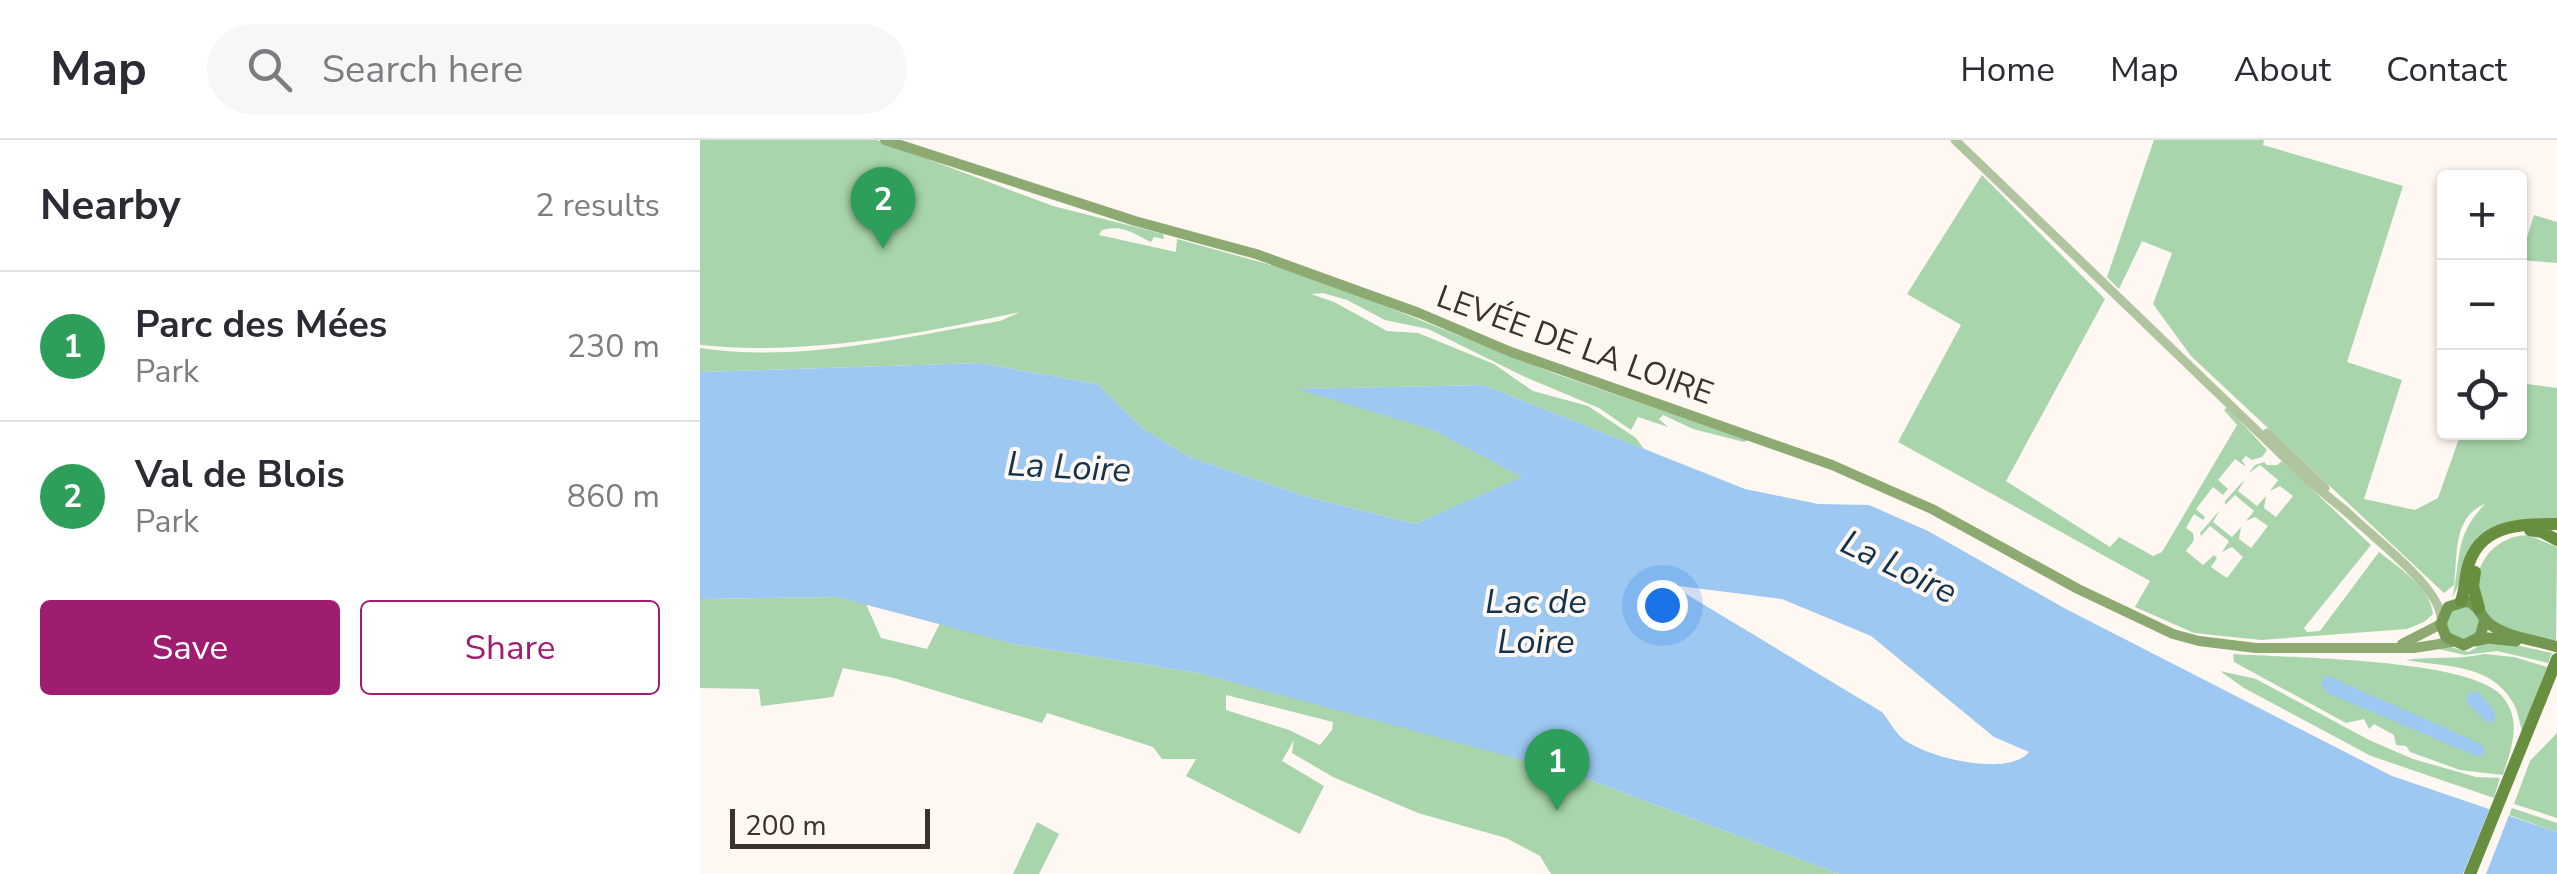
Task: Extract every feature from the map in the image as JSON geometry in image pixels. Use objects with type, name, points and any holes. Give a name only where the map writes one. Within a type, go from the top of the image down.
[{"type":"highway","points":[[2457,602],[2468,567],[2483,541],[2514,524],[2557,524]]},
{"type":"highway","points":[[2482,613],[2474,576],[2481,556],[2494,541],[2522,530],[2542,532],[2557,540]]},
{"type":"highway","points":[[2470,874],[2554,677],[2557,653]]},
{"type":"highway","points":[[2478,874],[2508,790]]},
{"type":"main road","name":"LEVÉE DE LA LOIRE","points":[[885,140],[1135,221],[1256,254],[1511,352],[1832,465],[1932,509],[2078,589],[2160,628],[2199,641],[2228,646],[2391,648],[2452,642]]},
{"type":"main road","points":[[2391,648],[2428,633],[2457,602],[2482,613],[2508,633],[2557,653]]},
{"type":"main road","points":[[2476,641],[2484,631],[2482,613]]},
{"type":"main road","points":[[2441,621],[2452,642],[2464,645],[2503,639],[2557,653]]},
{"type":"street","points":[[1955,140],[2426,587],[2440,609],[2441,621]]},
{"type":"street","points":[[2426,587],[2457,602]]},
{"type":"green space","points":[[700,140],[877,140],[1053,206],[1163,234],[1164,239],[1154,237],[1151,242],[1116,228],[1102,230],[1099,235],[1176,252],[1177,239],[1307,275],[1553,373],[1748,440],[1693,429],[1663,415],[1659,419],[1668,427],[1638,417],[1631,430],[1599,408],[1428,329],[1385,320],[1347,300],[1323,293],[1311,294],[1387,331],[1418,333],[1494,364],[1533,391],[1588,406],[1636,438],[1644,449],[1483,385],[1301,389],[1433,430],[1523,477],[1415,524],[1308,497],[1189,457],[1142,428],[1097,384],[980,363],[700,372],[700,348],[776,352],[851,346],[1000,321],[1020,312],[862,341],[781,348],[700,345]]},
{"type":"green space","points":[[2154,140],[2264,140],[2263,145],[2403,186],[2347,362],[2402,380],[2364,499],[2415,510],[2438,498],[2459,440],[2527,440],[2527,384],[2557,388],[2557,521],[2484,536],[2452,598],[2463,538],[2485,504],[2474,510],[2462,528],[2454,585],[2444,593],[2191,356],[2153,304],[2172,253],[2142,241],[2119,289],[2107,277]]},
{"type":"green space","points":[[1982,175],[2105,299],[2006,481],[2110,547],[2119,537],[2153,556],[2162,552],[2237,425],[2224,410],[2227,407],[2267,450],[2262,457],[2252,460],[2246,456],[2242,460],[2246,467],[2235,459],[2218,480],[2228,489],[2223,495],[2213,487],[2196,509],[2205,517],[2203,520],[2194,514],[2186,528],[2193,533],[2194,540],[2186,551],[2203,565],[2214,555],[2217,558],[2211,567],[2227,578],[2243,557],[2232,547],[2222,552],[2229,541],[2210,526],[2201,536],[2200,533],[2220,510],[2213,522],[2232,537],[2241,527],[2239,539],[2251,548],[2268,526],[2255,517],[2246,521],[2254,511],[2235,495],[2225,505],[2225,501],[2245,479],[2238,491],[2257,506],[2266,496],[2264,508],[2276,517],[2293,496],[2280,486],[2270,491],[2278,480],[2260,465],[2249,473],[2255,465],[2264,462],[2277,465],[2282,461],[2371,545],[2304,628],[2307,632],[2320,631],[2379,552],[2420,587],[2433,614],[2407,629],[2261,640],[2194,633],[2135,607],[2150,581],[1898,442],[1961,325],[1907,294]]},
{"type":"green space","points":[[2534,215],[2557,222],[2557,263],[2527,261],[2527,238]]},
{"type":"green space","points":[[2528,535],[2557,547],[2556,643],[2497,623],[2482,605],[2478,591],[2478,577],[2489,553],[2513,537]]},
{"type":"green space","points":[[837,597],[866,604],[881,638],[927,649],[940,623],[1014,644],[1199,673],[1574,774],[1839,874],[1551,874],[1540,856],[1506,838],[1418,813],[1333,777],[1292,753],[1294,740],[1282,761],[1324,786],[1300,834],[1186,776],[1196,759],[1162,759],[1153,747],[1047,713],[1042,723],[894,678],[843,668],[833,697],[761,706],[759,689],[700,688],[700,599]],"holes":[[[1226,695],[1333,722],[1332,730],[1320,745],[1289,730],[1226,710]]]},
{"type":"green space","points":[[2466,606],[2479,615],[2479,631],[2466,640],[2450,634],[2446,623],[2450,612]]},
{"type":"green space","points":[[2485,643],[2552,653],[2548,663],[2497,651],[2465,655],[2438,649],[2451,647],[2468,652]]},
{"type":"green space","points":[[2233,654],[2375,662],[2454,674],[2483,683],[2502,696],[2512,715],[2513,735],[2503,775],[2460,770],[2410,752],[2406,746],[2396,745],[2394,735],[2374,724],[2369,729],[2364,719],[2346,723],[2234,662]]},
{"type":"green space","points":[[2484,654],[2514,657],[2547,667],[2522,731],[2512,701],[2491,680],[2464,669],[2406,660]]},
{"type":"green space","points":[[2220,671],[2256,679],[2369,740],[2413,759],[2476,777],[2500,778],[2494,798],[2371,756],[2244,688]]},
{"type":"green space","points":[[2557,733],[2557,818],[2514,804],[2530,761]]},
{"type":"green space","points":[[2512,808],[2557,823],[2557,832],[2509,815]]},
{"type":"green space","points":[[1037,822],[1059,834],[1039,874],[1013,874]]},
{"type":"water","name":"Lac de Loire","points":[[980,363],[1097,384],[1142,428],[1189,457],[1308,497],[1415,524],[1522,477],[1433,430],[1297,389],[1483,385],[1745,489],[1818,504],[1869,505],[1928,531],[2066,609],[2392,776],[2557,832],[2557,874],[1839,874],[1574,774],[1199,673],[1014,644],[837,597],[700,599],[700,372]],"holes":[[[1671,585],[1782,599],[1871,636],[1994,737],[2029,752],[2018,760],[1985,764],[1928,752],[1899,735],[1882,712]]]},
{"type":"water","points":[[2326,675],[2477,742],[2484,747],[2484,755],[2476,756],[2327,693],[2321,685]]},
{"type":"water","points":[[2473,692],[2479,693],[2495,711],[2494,721],[2488,723],[2466,702]]},
{"type":"pier","points":[[2492,803],[2511,810],[2486,874],[2463,874]]},
{"type":"place","name":"Val de Blois","points":[[883,249]]},
{"type":"place","name":"Parc des Mées","points":[[1557,811]]},
{"type":"water label","name":"La Loire","points":[[1069,467]]},
{"type":"water label","name":"La Loire","points":[[1899,567]]}]
